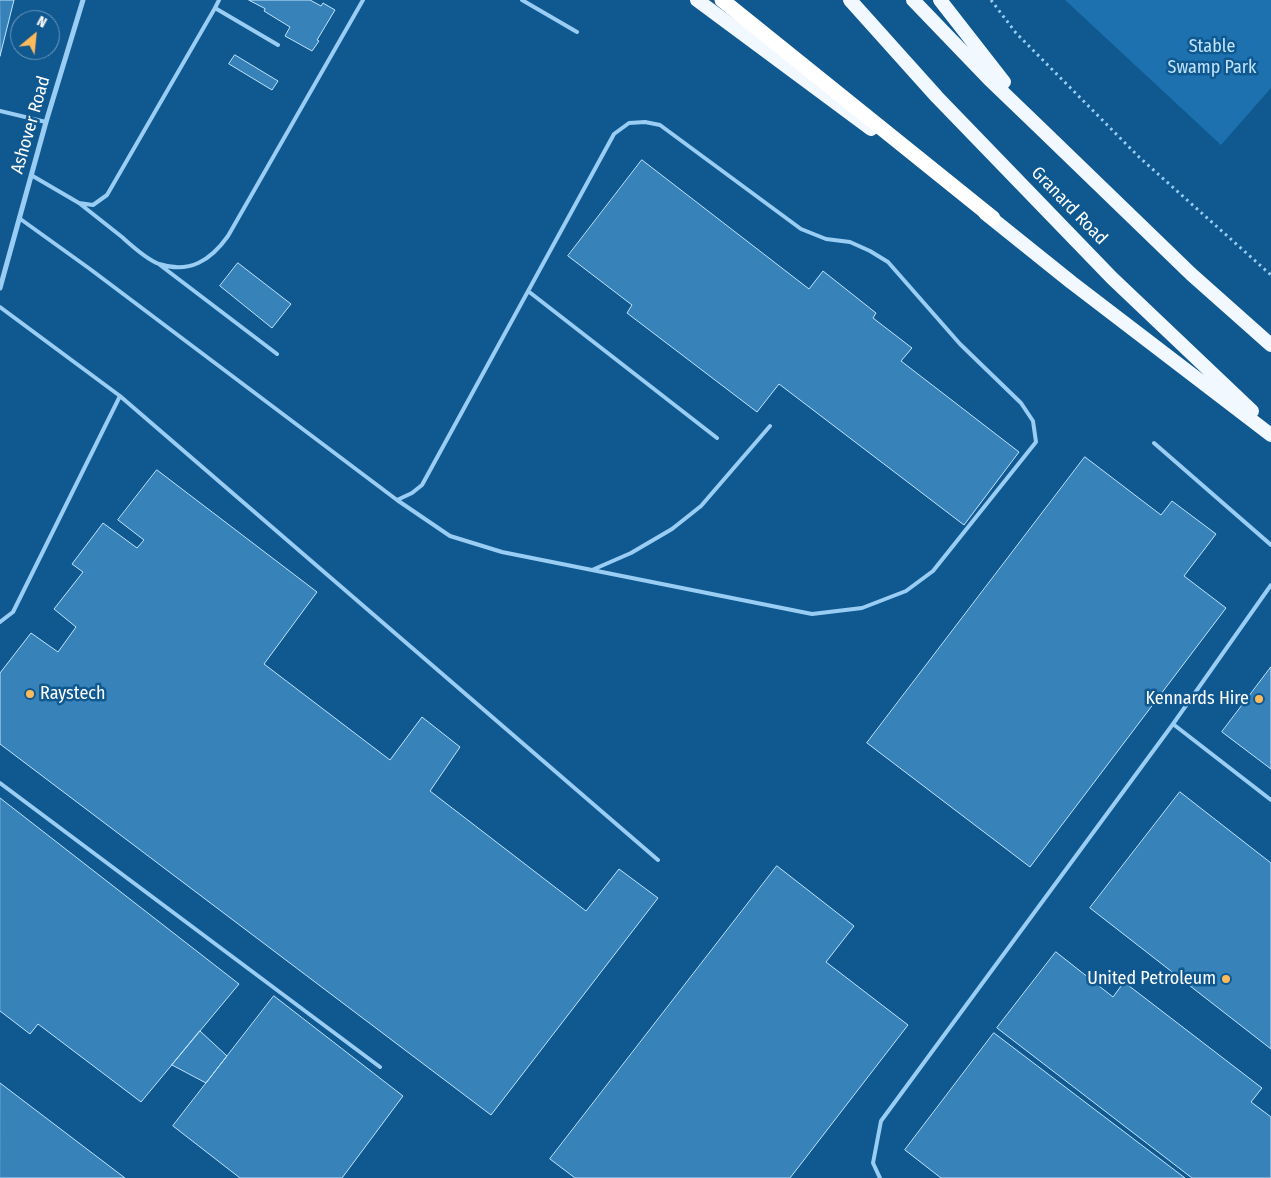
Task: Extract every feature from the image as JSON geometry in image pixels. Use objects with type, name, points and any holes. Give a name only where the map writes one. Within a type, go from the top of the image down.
[{"type":"highway","points":[[697,0],[993,218]]},
{"type":"highway","points":[[722,0],[1071,282],[1271,435]]},
{"type":"highway","name":"Granard Road","points":[[850,0],[937,97],[1106,271],[1271,429]]},
{"type":"highway","name":"Granard Road","points":[[913,0],[989,79],[1191,274],[1271,345]]},
{"type":"highway","points":[[940,0],[1040,128]]},
{"type":"street","name":"Ashover Road","points":[[0,286],[46,122],[83,0]]},
{"type":"lane","points":[[80,204],[94,205],[106,195],[219,0]]},
{"type":"lane","points":[[158,263],[179,268],[199,264],[220,247],[363,0]]},
{"type":"lane","points":[[522,0],[577,32]]},
{"type":"lane","points":[[215,8],[278,45]]},
{"type":"lane","points":[[0,111],[46,122]]},
{"type":"lane","points":[[19,218],[90,269],[397,500],[450,536],[502,552],[812,614],[862,608],[906,591],[933,571],[1036,442],[1033,421],[1021,403],[960,344],[888,262],[870,250],[850,242],[826,239],[801,229],[660,124],[645,122],[629,123],[614,134],[422,485],[412,493],[397,500]]},
{"type":"lane","points":[[31,175],[80,204],[139,252],[158,263],[277,354]]},
{"type":"lane","points":[[528,292],[717,438]]},
{"type":"lane","points":[[0,307],[120,396],[658,860]]},
{"type":"lane","points":[[0,622],[13,612],[120,396]]},
{"type":"lane","points":[[592,570],[630,554],[672,529],[701,506],[770,426]]},
{"type":"lane","points":[[1154,443],[1271,545]]},
{"type":"lane","points":[[880,1178],[873,1163],[881,1121],[1173,724],[1271,585]]},
{"type":"lane","points":[[1173,724],[1271,800]]},
{"type":"lane","points":[[0,783],[380,1067]]},
{"type":"path","points":[[991,0],[1016,34],[1139,157],[1271,275]]},
{"type":"green space","name":"Stable Swamp Park","points":[[1065,0],[1271,0],[1271,88],[1221,145]]},
{"type":"building","points":[[0,0],[14,0],[10,10],[0,56]]},
{"type":"building","points":[[249,0],[310,0],[321,6],[323,3],[335,10],[312,51],[285,36],[290,27]]},
{"type":"building","points":[[235,55],[278,81],[272,90],[229,64]]},
{"type":"building","points":[[642,160],[809,289],[823,271],[876,313],[873,318],[912,348],[901,361],[1019,452],[964,525],[779,384],[757,412],[627,313],[632,305],[568,256]]},
{"type":"building","points":[[238,263],[291,304],[272,328],[220,286]]},
{"type":"building","points":[[1085,457],[1161,515],[1172,501],[1216,534],[1184,576],[1226,608],[1030,867],[867,743]]},
{"type":"building","points":[[157,470],[317,592],[264,664],[390,760],[422,717],[460,747],[430,791],[586,911],[619,869],[658,898],[491,1115],[0,744],[0,673],[31,633],[58,652],[76,627],[54,609],[83,572],[72,564],[103,523],[137,548],[144,540],[118,520]]},
{"type":"building","name":"Kennards Hire","points":[[1271,667],[1271,769],[1222,732]]},
{"type":"building","name":"United Petroleum","points":[[1180,792],[1271,863],[1271,1049],[1090,908]]},
{"type":"building","points":[[0,798],[239,984],[141,1102],[38,1024],[30,1034],[0,1011]]},
{"type":"building","points":[[777,866],[854,926],[826,962],[908,1025],[790,1178],[575,1178],[550,1159]]},
{"type":"building","points":[[1056,952],[1113,997],[1124,982],[1262,1088],[1251,1102],[1271,1117],[1271,1178],[1192,1178],[997,1028]]},
{"type":"building","points":[[274,996],[403,1096],[342,1178],[240,1178],[173,1126]]},
{"type":"building","points":[[200,1031],[227,1056],[206,1083],[172,1065]]},
{"type":"building","points":[[994,1033],[1185,1178],[941,1178],[905,1150]]},
{"type":"building","points":[[0,1083],[125,1178],[0,1178]]},
{"type":"place","name":"Raystech","points":[[30,694]]},
{"type":"place","name":"Kennards Hire","points":[[1259,699]]},
{"type":"place","name":"United Petroleum","points":[[1226,979]]}]
